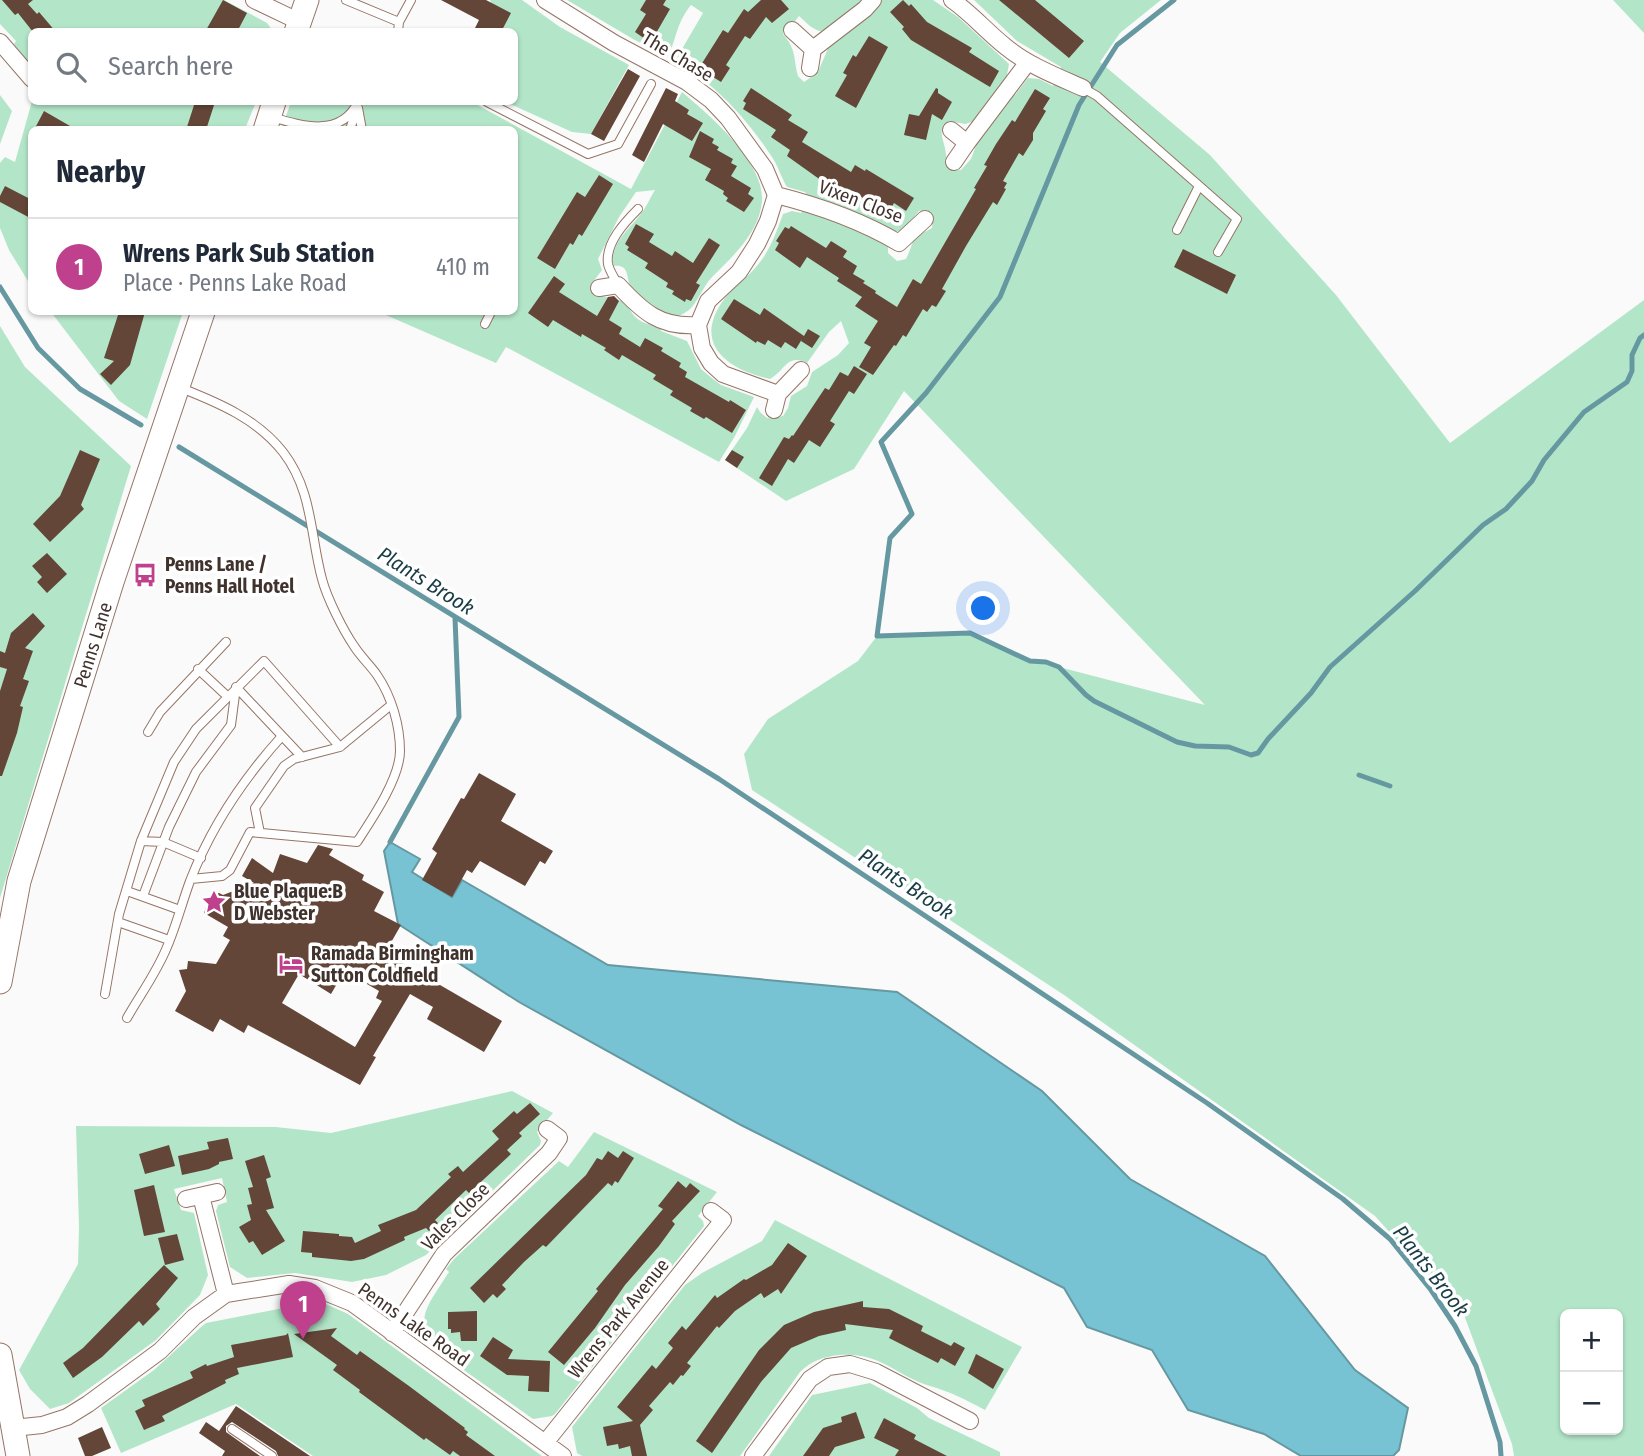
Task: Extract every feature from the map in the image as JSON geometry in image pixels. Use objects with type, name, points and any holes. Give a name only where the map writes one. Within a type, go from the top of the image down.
[{"type":"main road","name":"Penns Lane","points":[[0,982],[23,869],[112,582],[202,315]]},
{"type":"main road","points":[[0,1355],[18,1456]]},
{"type":"street","points":[[254,0],[301,23]]},
{"type":"street","name":"The Chase","points":[[545,0],[614,43],[687,82],[711,100],[744,138],[765,169],[776,195]]},
{"type":"street","points":[[810,68],[813,48],[873,0]]},
{"type":"street","points":[[952,0],[969,12],[1006,47],[1028,62],[1090,92]]},
{"type":"street","points":[[792,30],[813,48]]},
{"type":"street","points":[[0,42],[28,74]]},
{"type":"street","points":[[954,162],[1028,62]]},
{"type":"street","points":[[951,130],[967,142]]},
{"type":"street","points":[[776,195],[757,244],[739,272],[708,300],[698,325],[702,348],[711,363],[723,374],[778,394]]},
{"type":"street","name":"Vixen Close","points":[[776,195],[838,213],[876,229],[900,243],[925,219]]},
{"type":"street","points":[[599,288],[620,279],[647,313],[663,322],[681,327],[698,325]]},
{"type":"street","points":[[774,411],[778,394],[801,370]]},
{"type":"street","name":"Vales Close","points":[[393,1333],[444,1254],[549,1153],[560,1138]]},
{"type":"street","points":[[217,1192],[193,1197],[226,1294]]},
{"type":"street","name":"Wrens Park Avenue","points":[[545,1443],[723,1220]]},
{"type":"street","name":"Penns Lake Road","points":[[13,1428],[42,1425],[67,1417],[88,1404],[151,1358],[194,1317],[226,1294],[289,1284],[315,1288],[352,1303],[563,1456]]},
{"type":"street","points":[[753,1456],[810,1379],[828,1367],[850,1364],[876,1372],[970,1421]]},
{"type":"lane","points":[[346,0],[398,27],[411,0]]},
{"type":"lane","points":[[493,105],[589,154],[618,144],[652,84]]},
{"type":"lane","points":[[1090,92],[1237,219],[1219,252]]},
{"type":"lane","points":[[329,126],[348,116],[356,105]]},
{"type":"lane","points":[[351,126],[357,105]]},
{"type":"lane","points":[[358,105],[361,126]]},
{"type":"lane","points":[[269,116],[300,126]]},
{"type":"lane","points":[[1177,230],[1199,186]]},
{"type":"lane","points":[[620,279],[608,264],[610,250],[625,222],[638,208]]},
{"type":"lane","points":[[485,324],[490,315]]},
{"type":"lane","points":[[178,387],[243,416],[266,433],[285,454],[302,486],[313,523],[322,580],[353,645],[379,677],[399,730],[400,755],[390,787],[357,842],[250,832],[230,870],[222,876],[191,879]]},
{"type":"lane","points":[[148,732],[160,712],[226,642]]},
{"type":"lane","points":[[106,994],[118,922],[141,841],[174,762],[196,729],[227,696],[264,661],[340,747]]},
{"type":"lane","points":[[198,669],[227,696]]},
{"type":"lane","points":[[236,687],[302,757]]},
{"type":"lane","points":[[143,896],[163,842],[196,772],[231,725],[236,687]]},
{"type":"lane","points":[[260,833],[255,808],[284,766],[302,757],[340,747],[391,705]]},
{"type":"lane","points":[[127,1018],[169,940],[191,879],[214,831],[240,787],[282,736]]},
{"type":"lane","points":[[141,841],[163,842],[201,858]]},
{"type":"lane","points":[[127,891],[180,910]]},
{"type":"lane","points":[[118,922],[169,940]]},
{"type":"lane","points":[[232,1429],[272,1456]]},
{"type":"green space","points":[[0,0],[224,0],[267,23],[271,28],[28,28],[28,62],[14,44],[16,41],[0,24]]},
{"type":"green space","points":[[490,0],[522,0],[560,27],[629,65],[591,134],[572,132],[513,105],[518,105],[518,28],[500,28]]},
{"type":"green space","points":[[567,0],[864,0],[826,32],[814,29],[799,16],[784,29],[783,34],[793,50],[798,76],[804,82],[818,72],[829,46],[879,0],[933,0],[958,17],[1009,64],[1006,80],[975,121],[965,124],[949,121],[943,125],[947,159],[950,165],[961,170],[971,159],[981,132],[1011,92],[1015,95],[1028,78],[1039,79],[1053,86],[1061,67],[1017,41],[974,0],[1161,0],[1120,33],[1100,62],[1210,155],[1336,295],[1450,443],[1644,300],[1644,1456],[1514,1456],[1512,1444],[1464,1315],[1375,1216],[1064,995],[752,790],[744,754],[768,719],[858,661],[877,636],[970,633],[1030,661],[1046,662],[1205,705],[904,391],[854,469],[786,501],[725,460],[747,428],[757,407],[767,418],[783,416],[791,396],[807,386],[812,372],[838,355],[849,343],[841,321],[829,332],[807,363],[800,360],[790,362],[770,379],[740,368],[718,352],[713,341],[715,314],[725,298],[765,255],[783,214],[792,211],[801,213],[804,209],[836,217],[858,232],[888,244],[888,253],[897,261],[906,259],[914,240],[932,228],[933,216],[927,210],[919,211],[902,231],[895,231],[857,213],[809,198],[805,192],[787,187],[772,157],[741,116],[704,80],[675,61],[703,13],[691,5],[668,57]]},
{"type":"green space","points":[[1613,0],[1644,0],[1644,33]]},
{"type":"green space","points":[[682,92],[733,140],[745,155],[760,186],[760,213],[751,233],[710,280],[692,307],[675,319],[652,308],[630,286],[624,269],[613,266],[617,244],[655,190],[636,192],[619,217],[598,259],[602,270],[593,282],[599,295],[625,302],[641,322],[662,327],[661,331],[687,341],[701,369],[721,385],[754,397],[719,462],[506,347],[496,363],[386,315],[518,315],[518,127],[631,189]]},
{"type":"green space","points":[[0,95],[12,111],[0,144]]},
{"type":"green space","points":[[31,105],[255,105],[246,126],[28,126],[28,281],[9,250],[0,228],[0,163],[5,157],[15,162]]},
{"type":"green space","points":[[290,105],[477,105],[516,126],[282,126]]},
{"type":"green space","points":[[53,315],[182,315],[147,419],[119,401]]},
{"type":"green space","points":[[0,326],[25,367],[131,466],[0,898]]},
{"type":"green space","points":[[512,1091],[553,1113],[537,1132],[540,1145],[426,1255],[386,1275],[352,1282],[295,1273],[247,1278],[230,1267],[216,1211],[218,1205],[227,1202],[222,1178],[174,1189],[181,1210],[194,1213],[208,1275],[200,1295],[156,1340],[69,1403],[50,1409],[30,1389],[19,1370],[78,1264],[76,1126],[276,1127],[331,1133]]},
{"type":"green space","points":[[594,1132],[717,1192],[698,1216],[704,1226],[555,1414],[533,1419],[451,1361],[454,1356],[430,1336],[424,1318],[427,1308],[449,1272],[446,1269],[454,1259],[559,1161],[568,1167]]},
{"type":"green space","points":[[775,1220],[1022,1347],[985,1410],[877,1361],[854,1355],[839,1355],[818,1360],[800,1372],[740,1456],[582,1456],[577,1453],[572,1427],[685,1285],[762,1241]]},
{"type":"green space","points":[[319,1301],[348,1314],[542,1456],[313,1456],[236,1404],[121,1453],[101,1408],[154,1370],[206,1323]]},
{"type":"green space","points":[[870,1383],[917,1408],[929,1418],[1000,1452],[1000,1456],[769,1456],[812,1395]]},
{"type":"water","points":[[390,842],[420,859],[412,872],[452,897],[462,880],[608,965],[897,992],[1042,1091],[1130,1179],[1265,1256],[1355,1370],[1408,1408],[1399,1450],[1393,1456],[1301,1456],[1264,1434],[1188,1410],[1152,1350],[1087,1327],[1064,1288],[741,1125],[519,1002],[398,924],[384,851]]},
{"type":"building","points":[[2,0],[33,0],[28,4],[53,28],[30,28],[18,13],[15,15]]},
{"type":"building","points":[[223,0],[247,13],[239,28],[207,28]]},
{"type":"building","points":[[441,0],[486,0],[511,13],[503,28],[475,28],[479,20]]},
{"type":"building","points":[[646,0],[666,0],[663,5],[670,9],[655,35],[653,33],[648,41],[635,32],[646,14],[640,10]]},
{"type":"building","points":[[761,0],[781,0],[789,9],[772,23],[766,17],[750,39],[745,36],[726,65],[730,68],[721,82],[699,68],[723,30],[728,33],[744,9],[748,12]]},
{"type":"building","points":[[903,0],[909,6],[911,4],[927,22],[972,48],[969,52],[999,71],[990,87],[911,40],[902,29],[904,27],[890,12]]},
{"type":"building","points":[[999,0],[1035,0],[1084,41],[1069,58]]},
{"type":"building","points":[[869,36],[888,47],[856,108],[835,96],[847,75],[843,73],[853,55],[856,57]]},
{"type":"building","points":[[628,69],[640,76],[604,141],[591,134]]},
{"type":"building","points":[[666,88],[678,94],[675,101],[689,110],[687,114],[703,123],[692,141],[663,124],[644,162],[632,155]]},
{"type":"building","points":[[751,88],[792,115],[788,120],[808,132],[802,142],[851,172],[855,165],[865,171],[866,169],[914,198],[906,211],[894,203],[890,210],[871,199],[869,202],[849,189],[847,193],[831,183],[829,186],[787,156],[790,150],[771,137],[776,130],[743,109],[746,103],[743,101]]},
{"type":"building","points":[[936,88],[938,93],[952,102],[942,120],[932,114],[926,140],[904,135],[909,114],[919,116]]},
{"type":"building","points":[[1035,89],[1050,98],[1033,133],[1033,140],[1023,156],[1019,153],[1003,181],[1007,183],[1004,188],[1006,189],[997,205],[993,202],[966,246],[942,289],[946,291],[936,307],[932,305],[927,312],[923,309],[906,337],[903,335],[896,346],[894,345],[873,375],[859,367],[871,347],[864,343],[878,321],[855,306],[862,297],[837,281],[839,278],[807,257],[800,268],[775,250],[779,243],[776,241],[785,227],[789,229],[791,226],[826,248],[831,241],[847,251],[843,257],[857,266],[853,274],[897,307],[913,279],[921,284],[976,189],[974,188],[987,166],[984,165],[996,144],[1012,120],[1015,122]]},
{"type":"building","points":[[194,105],[214,105],[207,126],[187,126]]},
{"type":"building","points":[[44,111],[70,126],[36,126]]},
{"type":"building","points":[[700,131],[714,139],[712,143],[719,147],[717,150],[733,159],[731,163],[737,166],[731,176],[751,188],[748,194],[754,198],[744,212],[726,201],[728,198],[723,194],[724,191],[705,180],[711,169],[689,157]]},
{"type":"building","points":[[599,175],[613,184],[582,236],[579,234],[573,245],[570,243],[555,269],[537,258],[577,192],[585,197]]},
{"type":"building","points":[[5,186],[28,198],[28,217],[0,202]]},
{"type":"building","points":[[636,224],[654,234],[649,242],[672,256],[675,251],[693,263],[709,238],[720,245],[696,283],[700,285],[691,301],[686,299],[685,302],[672,294],[674,291],[666,287],[668,283],[645,268],[648,263],[627,250],[629,247],[625,244]]},
{"type":"building","points":[[1183,249],[1236,275],[1227,294],[1174,267]]},
{"type":"building","points":[[554,276],[565,284],[559,292],[597,316],[608,297],[614,296],[619,301],[609,320],[622,328],[619,334],[640,347],[645,338],[663,348],[661,351],[681,363],[679,367],[687,372],[685,377],[746,410],[732,433],[706,417],[704,419],[690,411],[692,408],[670,395],[673,391],[653,379],[656,375],[622,355],[619,360],[604,350],[606,348],[582,334],[581,337],[553,320],[548,327],[528,313]]},
{"type":"building","points":[[734,299],[760,315],[764,308],[804,336],[808,329],[820,336],[812,348],[801,341],[802,339],[796,349],[785,342],[781,348],[768,340],[765,345],[757,341],[756,343],[721,319]]},
{"type":"building","points":[[118,315],[144,315],[130,365],[111,385],[100,374],[114,361],[104,358]]},
{"type":"building","points":[[854,366],[867,374],[854,394],[849,391],[830,421],[835,424],[820,447],[809,440],[794,463],[788,459],[772,486],[759,478],[784,437],[789,439],[793,436],[825,388],[829,390],[840,372],[848,376]]},
{"type":"building","points":[[80,450],[100,459],[81,505],[84,509],[50,542],[33,524],[60,496]]},
{"type":"building","points":[[732,450],[744,457],[737,468],[725,460]]},
{"type":"building","points":[[47,553],[67,574],[47,593],[37,582],[42,577],[32,566]]},
{"type":"building","points":[[33,613],[45,626],[25,648],[33,651],[23,679],[29,681],[20,706],[23,707],[17,733],[0,776],[0,691],[7,669],[0,667],[0,651],[5,653],[11,633]]},
{"type":"building","points":[[479,773],[516,794],[501,821],[553,851],[545,864],[540,861],[525,886],[480,861],[472,873],[467,870],[452,897],[422,880],[437,853],[432,849],[461,798],[464,799]]},
{"type":"building","name":"Ramada Birmingham Sutton Coldfield","points":[[318,845],[333,849],[329,855],[364,875],[362,880],[384,892],[374,911],[401,925],[385,953],[502,1021],[484,1052],[427,1019],[433,1007],[410,994],[373,1056],[376,1057],[360,1085],[248,1025],[244,1033],[220,1019],[213,1032],[175,1011],[186,991],[179,970],[187,969],[188,961],[216,964],[230,940],[223,936],[228,927],[204,913],[210,896],[219,893],[223,895],[254,883],[242,876],[252,858],[273,873],[280,854],[307,863]],"holes":[[[348,965],[371,978],[367,984],[379,991],[376,998],[382,1001],[355,1047],[282,1003],[299,974],[331,994]]]},
{"type":"building","points":[[530,1103],[540,1114],[519,1133],[522,1136],[507,1150],[511,1154],[469,1193],[466,1190],[435,1220],[438,1223],[429,1231],[426,1228],[404,1237],[405,1240],[364,1259],[351,1261],[312,1257],[312,1253],[301,1252],[303,1231],[352,1237],[355,1243],[381,1231],[378,1225],[416,1210],[451,1177],[448,1174],[458,1166],[463,1172],[499,1139],[492,1131],[514,1111],[517,1114]]},
{"type":"building","points":[[228,1138],[233,1159],[219,1162],[209,1169],[182,1175],[178,1156],[209,1149],[207,1142]]},
{"type":"building","points":[[169,1145],[175,1166],[145,1174],[139,1154]]},
{"type":"building","points":[[608,1151],[618,1158],[623,1151],[634,1158],[618,1183],[615,1181],[612,1186],[608,1183],[546,1247],[543,1245],[524,1262],[502,1285],[506,1289],[497,1298],[493,1294],[484,1303],[470,1288],[586,1175],[597,1158],[602,1160]]},
{"type":"building","points":[[264,1155],[271,1177],[266,1179],[274,1208],[266,1210],[285,1241],[262,1255],[253,1241],[249,1243],[239,1227],[251,1220],[247,1205],[252,1204],[248,1188],[253,1187],[245,1161]]},
{"type":"building","points":[[678,1181],[686,1188],[690,1183],[700,1191],[672,1221],[675,1224],[659,1246],[625,1285],[595,1328],[564,1365],[548,1352],[663,1209],[658,1206]]},
{"type":"building","points":[[154,1185],[165,1232],[144,1236],[134,1190]]},
{"type":"building","points":[[177,1234],[184,1260],[165,1265],[158,1238]]},
{"type":"building","points":[[788,1243],[807,1256],[781,1294],[778,1289],[764,1298],[761,1293],[735,1311],[719,1328],[717,1326],[687,1363],[691,1366],[683,1376],[673,1385],[670,1382],[649,1406],[653,1410],[640,1425],[647,1456],[632,1456],[630,1446],[619,1449],[618,1444],[607,1446],[603,1427],[633,1421],[617,1407],[652,1365],[656,1369],[673,1348],[668,1343],[682,1326],[686,1330],[715,1295],[717,1298],[744,1279],[772,1265]]},
{"type":"building","points":[[164,1265],[178,1278],[156,1304],[160,1309],[143,1326],[139,1321],[102,1357],[73,1378],[63,1363],[83,1348]]},
{"type":"building","points":[[863,1301],[863,1307],[889,1309],[923,1326],[921,1331],[951,1346],[954,1342],[965,1348],[955,1366],[941,1358],[938,1363],[889,1338],[893,1330],[845,1324],[846,1330],[819,1336],[791,1348],[761,1382],[712,1453],[696,1441],[759,1350],[784,1325],[814,1312]]},
{"type":"building","points":[[477,1311],[477,1341],[461,1341],[460,1332],[451,1333],[451,1329],[448,1329],[448,1312]]},
{"type":"building","points":[[337,1328],[331,1336],[357,1355],[360,1351],[409,1386],[465,1428],[468,1432],[466,1435],[495,1456],[460,1456],[453,1451],[450,1455],[426,1438],[424,1440],[359,1392],[360,1390],[333,1370],[337,1365],[294,1334]]},
{"type":"building","points":[[288,1333],[293,1357],[237,1368],[239,1374],[225,1380],[226,1383],[162,1416],[165,1421],[144,1430],[135,1411],[145,1406],[142,1400],[193,1378],[190,1372],[206,1364],[207,1366],[234,1357],[231,1345]]},
{"type":"building","points":[[493,1337],[513,1350],[508,1359],[550,1361],[549,1392],[528,1391],[529,1376],[507,1375],[480,1356]]},
{"type":"building","points":[[976,1354],[1004,1369],[993,1389],[968,1373]]},
{"type":"building","points":[[236,1406],[310,1456],[278,1456],[276,1451],[232,1422],[226,1426],[226,1432],[260,1456],[222,1456],[225,1451],[199,1433],[206,1422],[219,1431]]},
{"type":"building","points":[[856,1412],[865,1438],[835,1447],[829,1456],[803,1456],[823,1428],[842,1422],[841,1417]]},
{"type":"building","points":[[884,1418],[916,1435],[914,1439],[947,1456],[895,1456],[899,1450],[874,1438]]},
{"type":"building","points":[[102,1427],[111,1448],[85,1456],[78,1438]]},
{"type":"waterway","points":[[1174,0],[1117,45],[1079,105],[1000,297],[926,393],[881,442],[912,514],[890,538],[877,636],[970,633],[1030,661],[1046,662],[1059,667],[1094,701],[1177,742],[1195,746],[1229,747],[1251,755],[1258,753],[1311,693],[1330,667],[1415,591],[1483,525],[1506,509],[1532,481],[1544,460],[1584,412],[1627,382],[1632,371],[1632,355],[1644,335]]},
{"type":"waterway","name":"Plants Brook","points":[[0,287],[38,348],[80,389],[141,425]]},
{"type":"waterway","name":"Plants Brook","points":[[179,447],[719,779],[1207,1103],[1343,1199],[1390,1239],[1431,1290],[1455,1326],[1476,1366],[1500,1442],[1501,1456]]},
{"type":"waterway","points":[[390,842],[459,717],[455,618]]},
{"type":"waterway","points":[[1359,775],[1390,786]]},
{"type":"place","name":"Penns Lane / Penns Hall Hotel","points":[[145,575]]},
{"type":"place","name":"Blue Plaque:B D Webster","points":[[214,902]]},
{"type":"place","name":"Ramada Birmingham Sutton Coldfield","points":[[291,964]]},
{"type":"place","name":"Wrens Park Sub Station","points":[[303,1339]]}]
